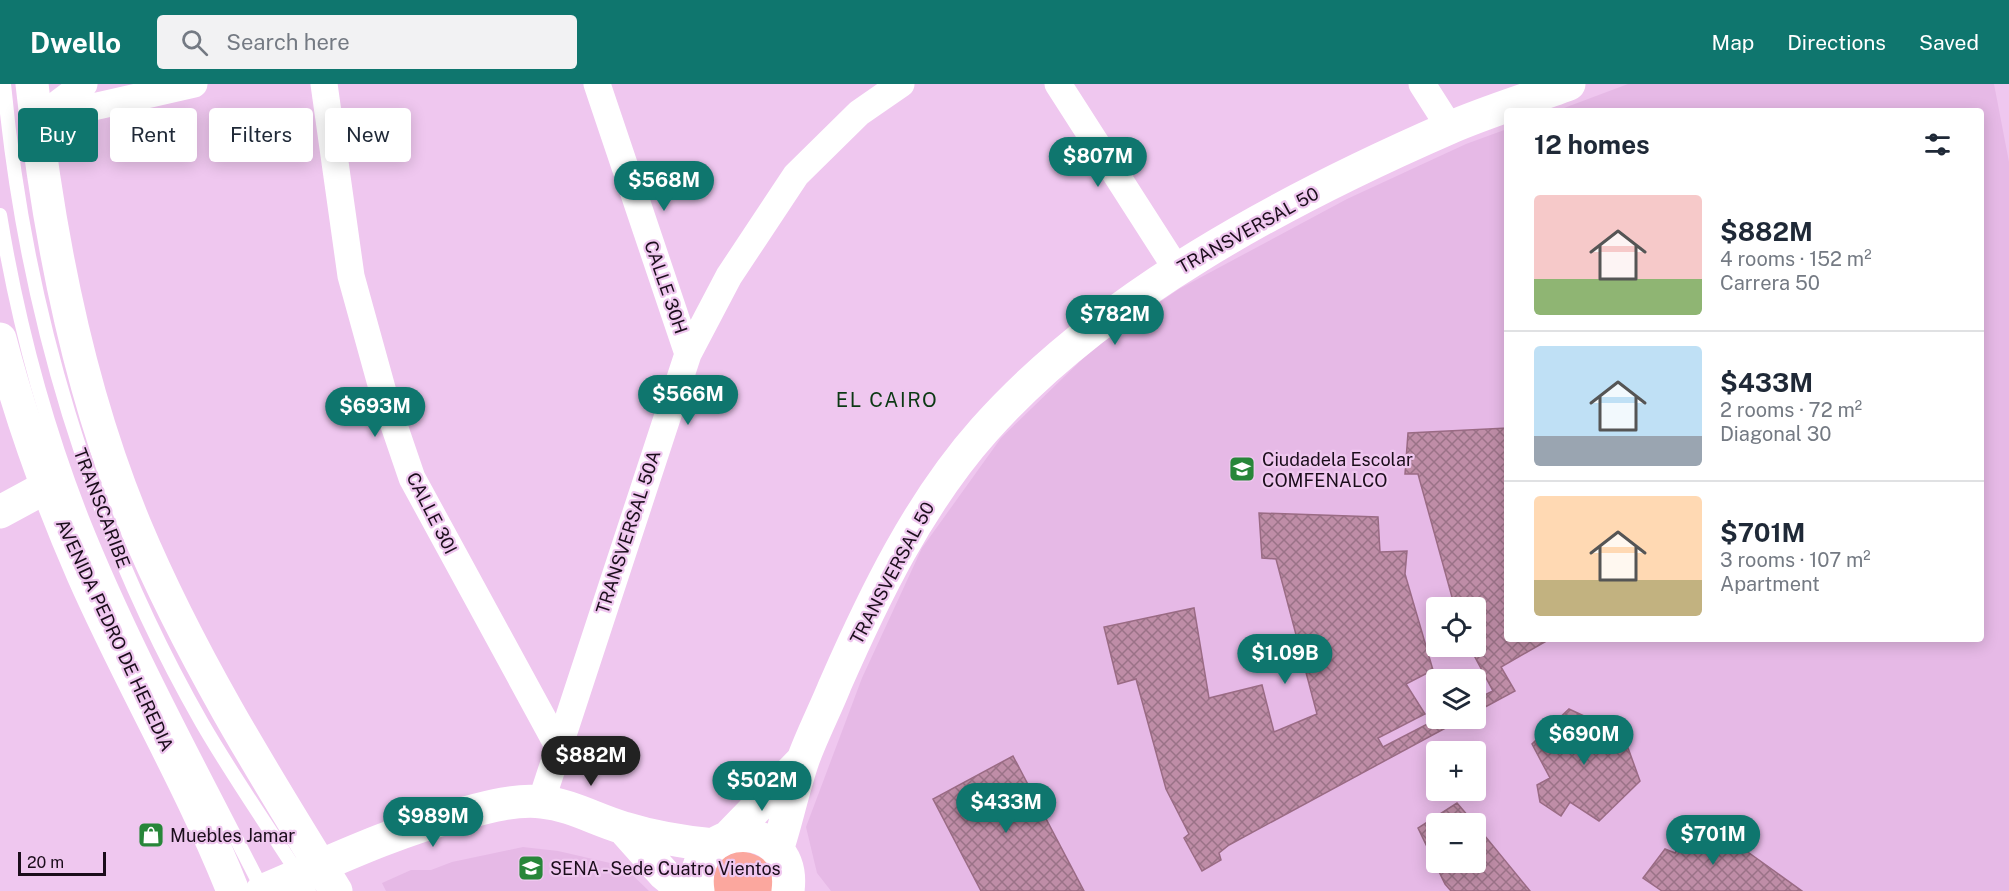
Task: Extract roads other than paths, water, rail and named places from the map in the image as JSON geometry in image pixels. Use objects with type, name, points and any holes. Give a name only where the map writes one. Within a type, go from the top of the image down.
[{"type":"main road","points":[[32,84],[35,108]]},
{"type":"main road","name":"TRANSVERSAL 50","points":[[1504,108],[1569,84]]},
{"type":"main road","name":"TRANSVERSAL 50","points":[[777,850],[803,761],[856,636],[906,541],[936,492],[976,440],[1036,376],[1176,268],[1311,194],[1450,128],[1504,108]]},
{"type":"main road","points":[[42,162],[49,210],[77,346],[91,400],[116,477],[140,536],[188,638],[316,881]]},
{"type":"main road","name":"AVENIDA PEDRO DE HEREDIA","points":[[0,339],[22,415],[83,575],[198,807],[233,891]]},
{"type":"main road","points":[[0,512],[48,486]]},
{"type":"main road","name":"TRANSVERSAL 50","points":[[699,891],[697,881],[702,859],[803,761]]},
{"type":"main road","points":[[262,891],[316,881],[428,823],[483,808],[517,802],[541,802],[568,807],[622,828],[676,841],[722,841],[755,836],[777,850],[784,859],[792,888]]},
{"type":"main road","points":[[622,828],[664,874],[685,891]]},
{"type":"street","points":[[52,108],[84,84]]},
{"type":"street","points":[[89,108],[194,84]]},
{"type":"street","name":"CALLE 30I","points":[[324,84],[351,276],[385,399],[412,478],[558,746]]},
{"type":"street","name":"CALLE 30H","points":[[597,84],[688,354]]},
{"type":"street","name":"TRANSVERSAL 50A","points":[[541,802],[688,354],[729,276],[796,176],[859,113],[901,84]]},
{"type":"street","points":[[1058,84],[1176,268]]},
{"type":"street","points":[[1422,84],[1450,128]]},
{"type":"lane","name":"TRANSCARIBE","points":[[4,84],[8,125],[35,288],[72,426],[99,508],[130,582],[202,724],[316,881]]},
{"type":"lane","name":"TRANSCARIBE","points":[[0,215],[10,277],[33,366],[82,517],[135,638],[262,891]]},
{"type":"place","name":"Ciudadela Escolar COMFENALCO","points":[[1242,469]]},
{"type":"place","name":"Muebles Jamar","points":[[151,835]]},
{"type":"place","name":"SENA - Sede Cuatro Vientos","points":[[531,868]]},
{"type":"district","name":"EL CAIRO","points":[[887,400]]}]
